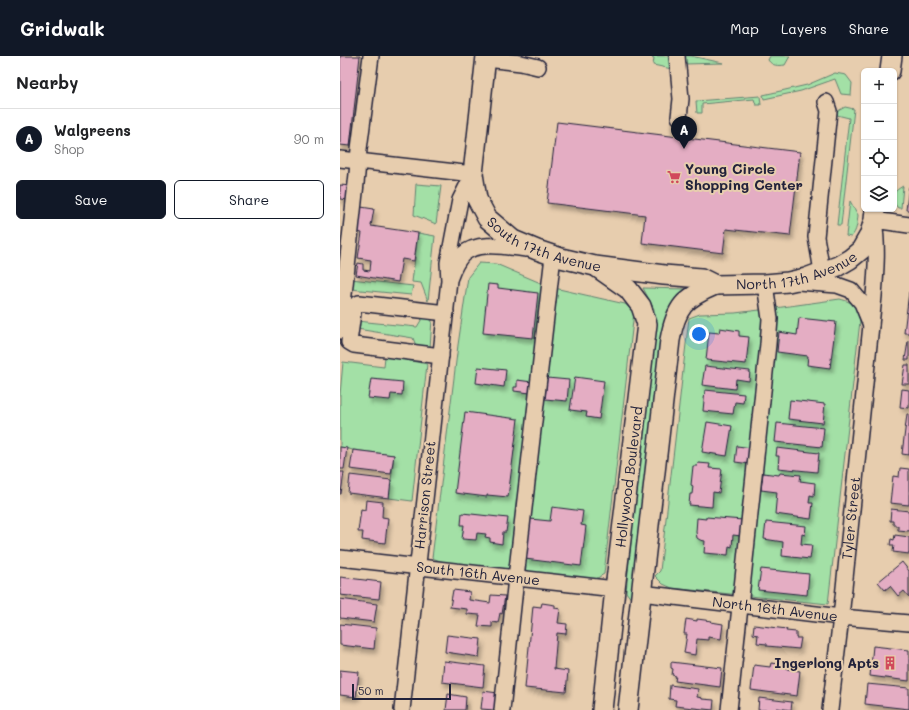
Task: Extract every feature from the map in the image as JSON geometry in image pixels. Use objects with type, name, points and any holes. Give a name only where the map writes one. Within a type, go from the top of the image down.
[{"type":"main road","points":[[890,68],[892,56]]},
{"type":"main road","name":"Harrison Street","points":[[473,174],[486,57]]},
{"type":"main road","name":"South 17th Avenue","points":[[473,174],[477,199],[487,218],[513,240],[545,253],[595,266],[664,275]]},
{"type":"main road","name":"North 17th Avenue","points":[[664,275],[702,278],[715,285],[765,284],[788,282],[806,278],[838,266],[861,250],[869,236],[875,215]]},
{"type":"main road","name":"Hollywood Boulevard","points":[[595,266],[628,289],[641,306],[647,324],[602,710]]},
{"type":"main road","name":"Hollywood Boulevard","points":[[628,710],[673,323],[679,310],[688,299],[698,292],[715,285]]},
{"type":"main road","points":[[615,589],[624,598],[632,610],[638,627]]},
{"type":"street","points":[[340,331],[359,148],[371,56]]},
{"type":"street","points":[[677,56],[681,99],[679,117]]},
{"type":"street","points":[[486,57],[538,67]]},
{"type":"street","points":[[822,271],[816,237],[829,111],[826,102]]},
{"type":"street","points":[[340,159],[473,174]]},
{"type":"street","name":"Harrison Street","points":[[402,710],[446,313],[449,280],[448,263],[460,200],[473,174]]},
{"type":"street","points":[[875,215],[909,225]]},
{"type":"street","name":"Tyler Street","points":[[830,710],[871,326],[876,261],[875,215]]},
{"type":"street","name":"Harrison Street","points":[[449,280],[455,264],[463,255],[472,249],[483,246],[501,246],[545,253]]},
{"type":"street","points":[[502,710],[516,578],[545,253]]},
{"type":"street","name":"Tyler Street","points":[[788,282],[837,285],[850,290],[862,303],[871,326]]},
{"type":"street","points":[[729,710],[768,344],[770,319],[765,284]]},
{"type":"street","points":[[441,356],[354,345],[349,342],[354,306],[359,303],[446,313]]},
{"type":"street","name":"South 16th Avenue","points":[[340,558],[615,589]]},
{"type":"street","name":"North 16th Avenue","points":[[641,593],[841,617],[909,623]]},
{"type":"green space","points":[[650,56],[668,56],[672,69],[653,65],[654,58]]},
{"type":"green space","points":[[683,56],[691,56],[723,63],[685,64]]},
{"type":"green space","points":[[770,56],[790,56],[785,65],[775,65],[768,60]]},
{"type":"green space","points":[[835,73],[846,75],[852,83],[851,95],[841,94],[835,79],[801,91],[764,99],[763,95],[807,85]]},
{"type":"green space","points":[[760,96],[761,105],[756,105],[754,99],[702,104],[702,113],[697,113],[696,101]]},
{"type":"green space","points":[[845,107],[854,109],[841,225],[837,225],[849,118],[837,115],[838,111]]},
{"type":"green space","points":[[416,184],[441,186],[436,224],[414,215]]},
{"type":"green space","points":[[903,186],[901,208],[897,207],[897,190]]},
{"type":"green space","points":[[850,201],[858,215],[856,230],[851,237],[846,236]]},
{"type":"green space","points":[[418,233],[435,236],[428,301],[421,283],[412,282]]},
{"type":"green space","points":[[479,263],[496,264],[550,287],[625,304],[634,312],[604,574],[594,580],[446,563],[432,558],[458,345],[468,277]]},
{"type":"green space","points":[[351,279],[413,286],[411,295],[350,289]]},
{"type":"green space","points":[[643,288],[688,289],[634,603],[626,592],[654,309]]},
{"type":"green space","points":[[840,299],[849,302],[854,306],[858,312],[860,321],[828,604],[672,588],[663,584],[655,576],[660,571],[689,318],[700,314],[735,313]]},
{"type":"green space","points":[[423,317],[432,319],[430,348],[416,346],[413,338],[357,329],[357,321],[417,327]]},
{"type":"green space","points":[[385,356],[427,364],[412,501],[389,498],[394,455],[340,447],[340,395],[343,362],[384,367]]},
{"type":"building","points":[[340,56],[360,56],[350,146],[340,145]]},
{"type":"building","name":"Young Circle Shopping Center","points":[[557,122],[800,152],[790,236],[726,229],[723,253],[642,243],[645,215],[547,203]]},
{"type":"building","points":[[340,185],[351,186],[349,200],[340,199]]},
{"type":"building","points":[[909,187],[909,210],[906,210]]},
{"type":"building","points":[[361,207],[374,209],[371,226],[418,233],[414,261],[402,259],[398,282],[356,275],[358,263],[363,264],[363,270],[370,271],[371,260],[358,258],[362,233],[357,232]]},
{"type":"building","points":[[488,284],[498,285],[498,288],[538,293],[533,338],[483,333]]},
{"type":"building","points":[[909,292],[909,333],[904,333]]},
{"type":"building","points":[[799,318],[836,322],[830,368],[807,365],[808,356],[777,352],[779,332],[797,335]]},
{"type":"building","points":[[720,328],[739,331],[739,336],[749,337],[746,364],[706,360],[709,332],[719,333]]},
{"type":"building","points":[[908,341],[909,360],[905,360]]},
{"type":"building","points":[[905,365],[909,365],[909,384],[902,384]]},
{"type":"building","points":[[705,366],[750,371],[749,381],[736,379],[735,389],[702,385]]},
{"type":"building","points":[[478,367],[506,370],[504,387],[476,383]]},
{"type":"building","points":[[575,377],[604,381],[599,419],[586,417],[587,412],[570,410]]},
{"type":"building","points":[[547,378],[569,380],[567,401],[545,399]]},
{"type":"building","points":[[371,379],[403,382],[402,395],[391,394],[390,400],[368,398]]},
{"type":"building","points":[[517,380],[532,382],[530,393],[514,391],[514,387],[517,387]]},
{"type":"building","points":[[902,389],[909,390],[909,408],[900,407]]},
{"type":"building","points":[[705,390],[744,394],[743,403],[735,402],[733,414],[703,411]]},
{"type":"building","points":[[790,400],[825,404],[823,423],[788,419]]},
{"type":"building","points":[[465,412],[518,419],[508,497],[487,495],[487,497],[455,493]]},
{"type":"building","points":[[907,414],[909,414],[909,455],[902,454]]},
{"type":"building","points":[[707,422],[732,426],[727,456],[702,452]]},
{"type":"building","points":[[777,423],[824,428],[822,447],[775,442]]},
{"type":"building","points":[[737,446],[752,448],[751,464],[735,462]]},
{"type":"building","points":[[340,447],[347,448],[344,469],[340,469]]},
{"type":"building","points":[[777,448],[819,453],[817,472],[778,468],[779,456],[776,456]]},
{"type":"building","points":[[353,450],[394,455],[391,474],[350,469]]},
{"type":"building","points":[[698,463],[710,464],[709,468],[722,469],[719,493],[713,492],[712,507],[689,505],[690,494],[692,494],[693,486],[691,485],[693,466],[697,466]]},
{"type":"building","points":[[900,468],[909,469],[909,505],[890,503],[893,476],[899,477]]},
{"type":"building","points":[[340,472],[344,472],[341,494],[340,494]]},
{"type":"building","points":[[763,473],[801,475],[800,481],[815,483],[814,496],[810,495],[809,503],[813,503],[811,519],[775,514],[777,492],[761,490]]},
{"type":"building","points":[[350,475],[391,480],[389,498],[348,493]]},
{"type":"building","points":[[366,500],[383,502],[382,517],[388,518],[385,543],[362,540],[363,532],[358,532],[361,509],[365,510]]},
{"type":"building","points":[[552,507],[583,511],[581,525],[586,526],[581,566],[525,559],[530,519],[550,521]]},
{"type":"building","points":[[891,509],[909,511],[909,531],[898,530],[898,526],[893,524],[893,521],[890,521]]},
{"type":"building","points":[[462,513],[508,518],[506,532],[503,532],[502,544],[490,542],[490,538],[485,537],[486,534],[477,533],[476,540],[462,539],[464,525],[461,525]]},
{"type":"building","points":[[706,517],[743,520],[741,536],[733,535],[732,547],[729,546],[728,555],[704,553],[705,541],[697,538],[696,532],[697,518],[706,519]]},
{"type":"building","points":[[766,522],[806,526],[805,535],[802,534],[801,544],[812,545],[810,559],[782,556],[783,542],[764,539]]},
{"type":"building","points":[[895,535],[909,537],[909,554],[893,552],[894,545],[890,545],[891,539],[894,540]]},
{"type":"building","points":[[902,562],[909,571],[909,597],[904,591],[898,596],[890,586],[885,590],[878,582]]},
{"type":"building","points":[[761,569],[809,574],[807,595],[758,590]]},
{"type":"building","points":[[340,577],[381,582],[379,599],[340,595]]},
{"type":"building","points":[[453,590],[470,592],[469,600],[490,603],[491,595],[505,596],[502,614],[500,613],[498,623],[492,622],[492,627],[478,626],[480,615],[467,614],[467,609],[450,607]]},
{"type":"building","points":[[340,599],[377,604],[374,622],[340,618]]},
{"type":"building","points":[[542,603],[555,605],[555,608],[560,609],[558,623],[567,624],[566,634],[557,633],[554,669],[568,671],[566,692],[525,688],[533,606],[541,607]]},
{"type":"building","points":[[686,619],[712,621],[711,622],[723,624],[721,639],[708,637],[708,640],[697,639],[695,655],[684,653],[687,634],[684,634]]},
{"type":"building","points":[[340,624],[376,628],[374,649],[340,645]]},
{"type":"building","points":[[754,625],[787,629],[786,631],[796,632],[796,638],[801,638],[799,649],[767,646],[767,644],[757,643],[758,635],[753,634]]},
{"type":"building","points":[[447,635],[481,639],[479,657],[445,652]]},
{"type":"building","name":"Ingerlong Apts","points":[[873,646],[909,650],[909,681],[870,676]]},
{"type":"building","points":[[444,661],[485,666],[483,687],[442,682]]},
{"type":"building","points":[[671,662],[722,668],[720,687],[675,681],[676,676],[672,675],[673,669],[671,668]]},
{"type":"building","points":[[771,663],[787,665],[787,669],[800,671],[797,696],[751,690],[754,665],[770,667]]},
{"type":"building","points":[[340,670],[359,672],[356,697],[340,695]]},
{"type":"building","points":[[867,684],[909,688],[909,709],[865,704]]},
{"type":"building","points":[[670,685],[698,689],[697,697],[714,700],[713,710],[675,706],[676,700],[669,699]]},
{"type":"building","points":[[483,691],[498,693],[495,710],[481,709]]},
{"type":"building","points":[[448,694],[466,697],[465,710],[446,710]]},
{"type":"building","points":[[759,698],[792,702],[791,710],[777,708],[777,710],[758,710]]},
{"type":"place","name":"Walgreens","points":[[684,149]]},
{"type":"place","name":"Young Circle Shopping Center","points":[[674,177]]},
{"type":"place","name":"Ingerlong Apts","points":[[890,663]]}]
